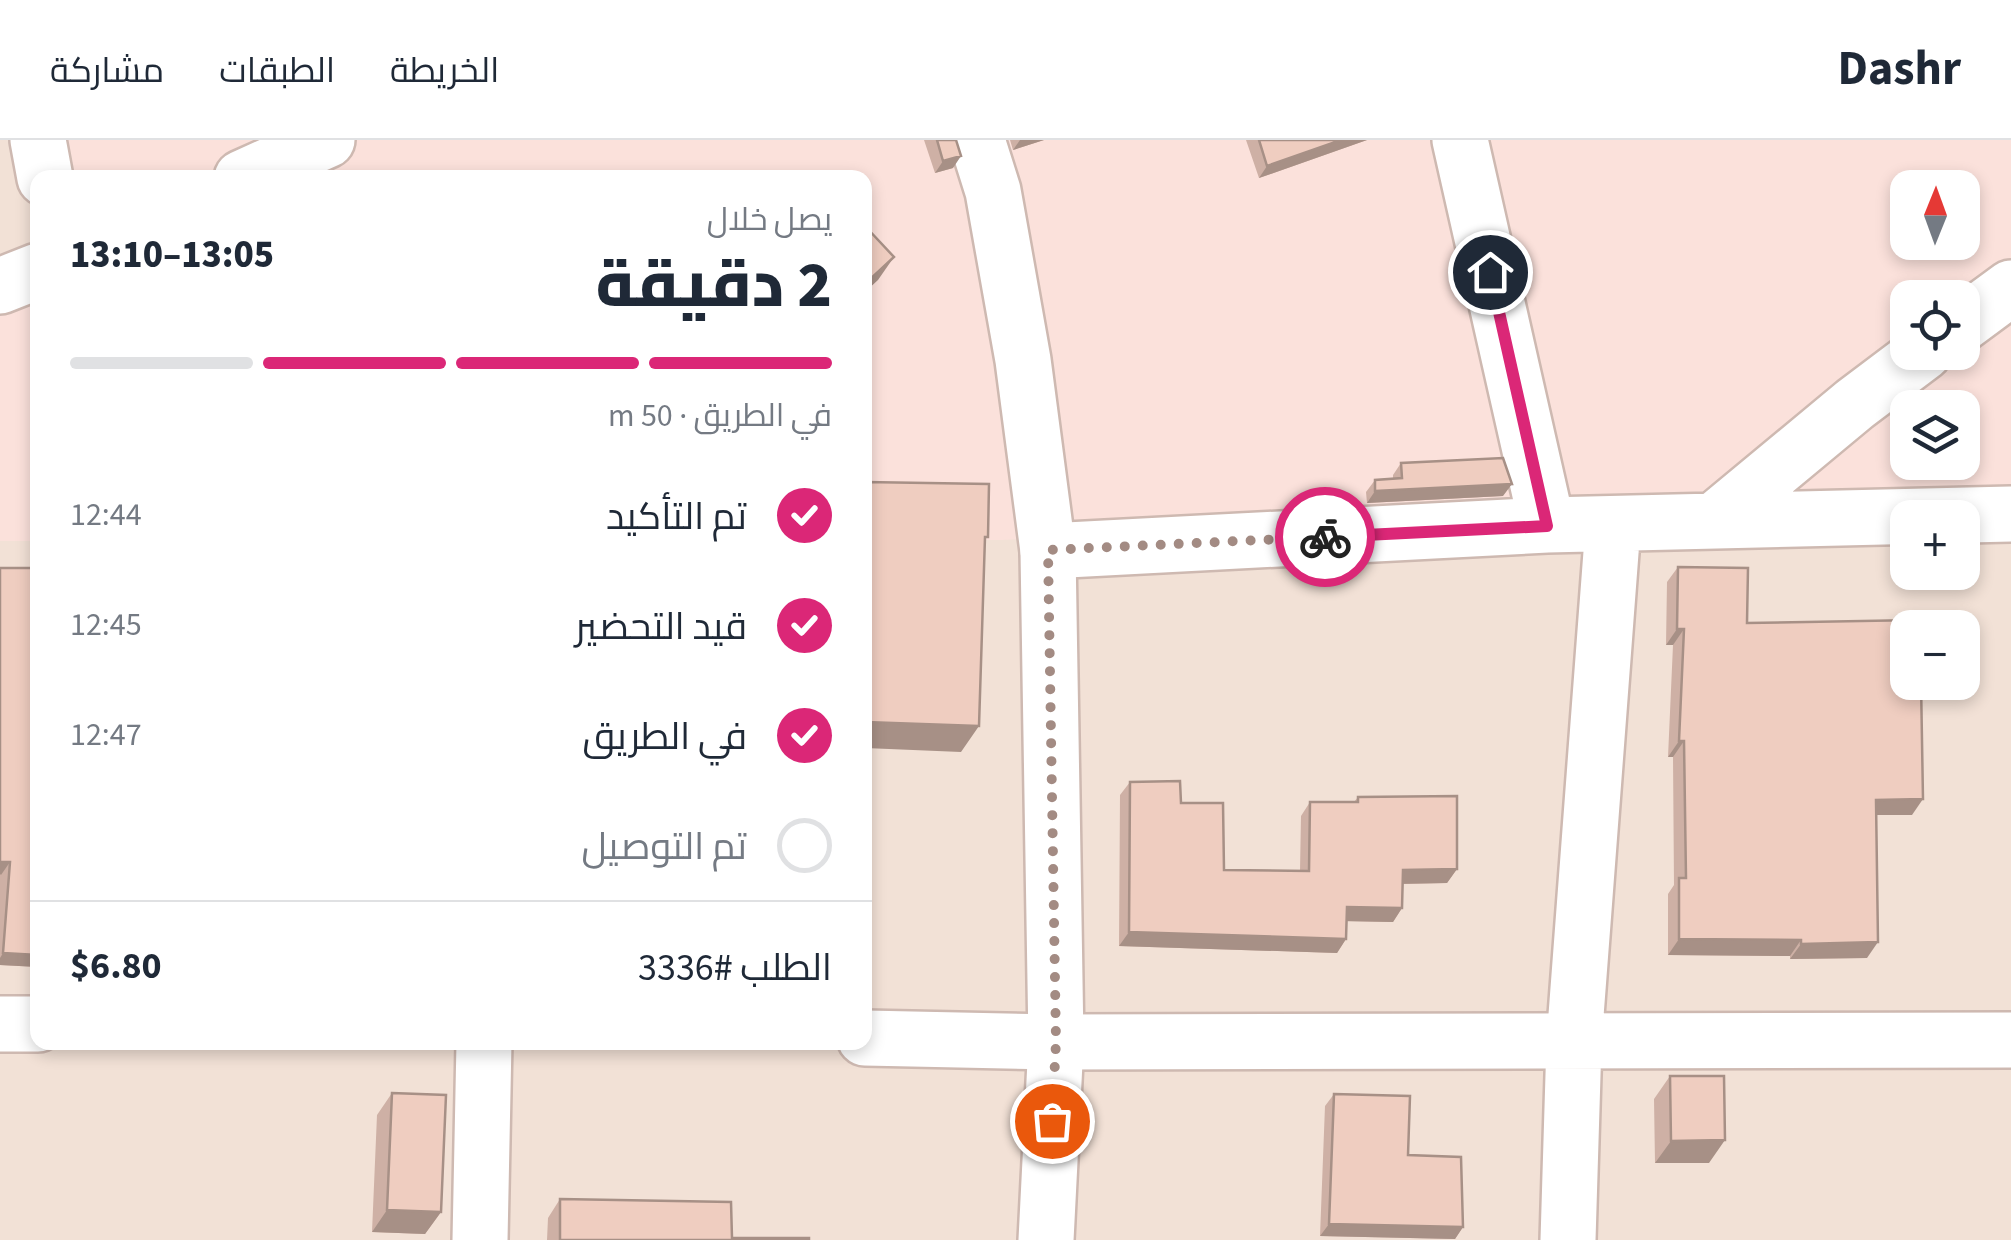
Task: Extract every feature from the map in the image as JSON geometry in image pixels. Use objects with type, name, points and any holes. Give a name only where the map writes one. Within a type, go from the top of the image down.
[{"type":"street","points":[[38,140],[44,170]]},
{"type":"street","points":[[977,140],[993,190],[1024,360],[1048,550],[1056,1042],[1046,1240]]},
{"type":"street","points":[[1460,140],[1547,526]]},
{"type":"street","points":[[0,286],[30,274]]},
{"type":"street","points":[[1980,311],[2011,288]]},
{"type":"street","points":[[1714,521],[1900,370]]},
{"type":"street","points":[[1048,550],[1547,526],[2011,514]]},
{"type":"street","points":[[1568,1240],[1574,1042],[1613,526]]},
{"type":"street","points":[[0,1024],[30,1024]]},
{"type":"street","points":[[872,1038],[1056,1042],[2011,1040]]},
{"type":"street","points":[[480,1240],[484,1050]]},
{"type":"shaded area","points":[[0,140],[2011,140],[2011,1240],[0,1240]]},
{"type":"shaded area","points":[[61,140],[2011,140],[2011,498],[1890,500],[1890,503],[1001,540],[872,540],[872,170],[67,170]]},
{"type":"shaded area","points":[[30,293],[30,541],[0,541],[0,305]]},
{"type":"building","points":[[937,140],[956,140],[961,156],[943,161]]},
{"type":"building","points":[[1259,140],[1341,140],[1267,166]]},
{"type":"building","points":[[872,233],[894,257],[872,277]]},
{"type":"building","points":[[1503,458],[1512,484],[1375,491],[1375,480],[1402,478],[1401,463]]},
{"type":"building","points":[[872,482],[989,484],[979,726],[872,722]]},
{"type":"building","points":[[1678,567],[1748,568],[1747,623],[1890,620],[1890,700],[1921,700],[1923,799],[1876,800],[1878,942],[1801,944],[1801,940],[1679,939],[1679,878],[1686,878],[1684,741],[1679,741],[1684,629],[1677,629]]},
{"type":"building","points":[[0,568],[30,568],[30,955],[3,953],[10,862],[0,862]]},
{"type":"building","points":[[1180,781],[1181,803],[1223,803],[1224,870],[1309,871],[1310,802],[1358,802],[1358,797],[1457,796],[1457,869],[1403,870],[1402,908],[1347,907],[1346,939],[1129,932],[1130,782]]},
{"type":"building","points":[[1670,1076],[1724,1076],[1725,1140],[1671,1141]]},
{"type":"building","points":[[392,1093],[446,1095],[441,1212],[387,1210]]},
{"type":"building","points":[[1334,1094],[1410,1096],[1408,1155],[1461,1157],[1463,1227],[1329,1224]]},
{"type":"building","points":[[560,1199],[731,1202],[732,1238],[809,1240],[560,1240]]},
{"type":"way so far","points":[[1052,1121],[1056,1042],[1048,550],[1325,537]]},
{"type":"route","points":[[1325,537],[1547,526],[1490,272]]}]
